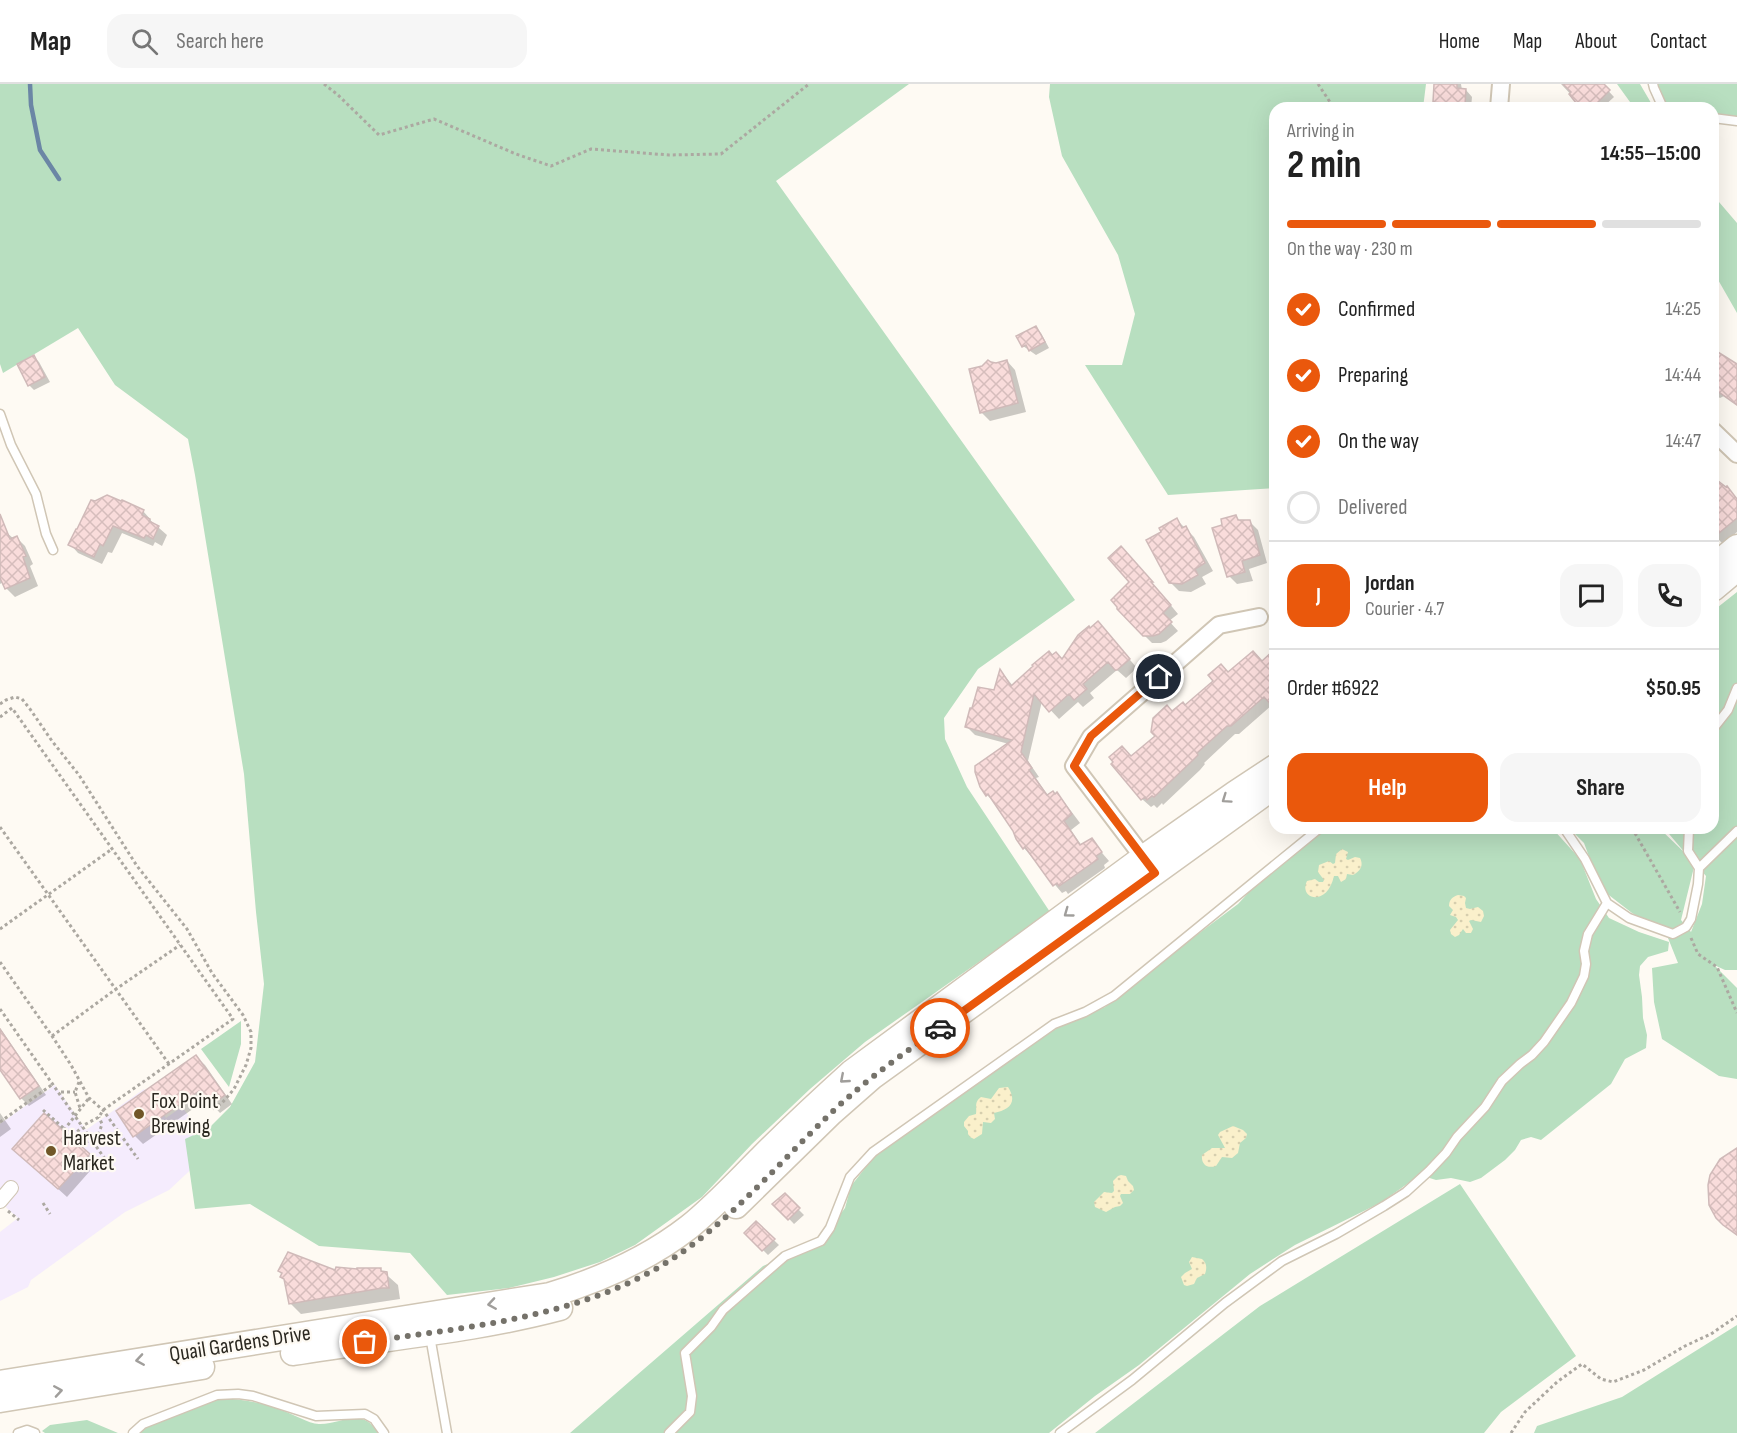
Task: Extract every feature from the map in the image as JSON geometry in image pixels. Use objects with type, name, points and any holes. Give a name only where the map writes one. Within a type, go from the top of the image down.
[{"type":"main road","points":[[1719,562],[1737,547]]},
{"type":"main road","points":[[1719,584],[1737,569]]},
{"type":"main road","name":"Quail Gardens Drive","points":[[1150,865],[1234,794],[1269,771]]},
{"type":"main road","name":"Quail Gardens Drive","points":[[0,1400],[302,1351],[428,1324],[574,1288],[633,1263],[665,1244],[713,1206],[818,1102],[852,1072],[1150,865],[1269,790]]},
{"type":"main road","name":"Quail Gardens Drive","points":[[0,1383],[428,1324]]},
{"type":"street","points":[[1499,102],[1501,84]]},
{"type":"street","points":[[1719,437],[1737,454]]},
{"type":"street","points":[[1150,865],[1074,766],[1091,736],[1219,625],[1258,617]]},
{"type":"street","points":[[0,1201],[11,1188]]},
{"type":"lane","points":[[1653,84],[1660,102]]},
{"type":"lane","points":[[1719,118],[1737,121]]},
{"type":"lane","points":[[0,414],[11,445],[36,494],[46,534],[53,550]]},
{"type":"lane","points":[[1719,721],[1728,710],[1737,688]]},
{"type":"lane","points":[[1568,834],[1585,859],[1607,903],[1629,918],[1673,934],[1686,927],[1691,919],[1700,868],[1737,831]]},
{"type":"lane","points":[[669,1433],[690,1412],[692,1396],[685,1353],[711,1327],[723,1310],[785,1256],[821,1241],[830,1228],[850,1177],[873,1152],[1054,1024],[1085,1012],[1114,996],[1313,834]]},
{"type":"lane","points":[[1689,834],[1688,851],[1700,868]]},
{"type":"lane","points":[[1060,1433],[1132,1380],[1226,1303],[1282,1261],[1336,1234],[1384,1206],[1406,1192],[1429,1171],[1485,1107],[1502,1081],[1544,1042],[1571,1003],[1584,976],[1586,964],[1584,951],[1588,934],[1607,903]]},
{"type":"lane","points":[[428,1324],[447,1433]]},
{"type":"lane","points":[[133,1433],[143,1424],[217,1395],[238,1394],[254,1396],[316,1416],[364,1414],[374,1419],[384,1433]]},
{"type":"lane","points":[[18,1433],[27,1430],[35,1433]]},
{"type":"path","points":[[324,84],[379,135],[434,119],[516,154],[551,166],[591,149],[669,154],[721,154],[809,84]]},
{"type":"path","points":[[1318,84],[1330,102]]},
{"type":"path","points":[[0,704],[15,697],[22,699],[30,709],[51,741],[79,775],[137,866],[187,929],[212,973],[243,1015],[251,1032],[251,1048],[246,1065],[234,1089],[222,1103],[211,1110]]},
{"type":"path","points":[[0,717],[12,708],[233,1019],[104,1110],[99,1117],[83,1126],[73,1136]]},
{"type":"path","points":[[0,827],[169,1064]]},
{"type":"path","points":[[0,929],[112,849]]},
{"type":"path","points":[[52,1036],[180,945]]},
{"type":"path","points":[[0,962],[52,1036],[89,1098],[104,1110],[138,1159]]},
{"type":"path","points":[[0,1009],[105,1159]]},
{"type":"path","points":[[80,1081],[75,1092],[80,1108]]},
{"type":"path","points":[[0,1122],[53,1084]]},
{"type":"path","points":[[61,1092],[75,1092]]},
{"type":"path","points":[[64,1130],[89,1098]]},
{"type":"path","points":[[43,1110],[78,1141],[86,1142],[99,1133],[102,1124],[99,1117]]},
{"type":"path","points":[[43,1203],[50,1214]]},
{"type":"path","points":[[1511,1433],[1525,1412],[1557,1382],[1582,1364],[1601,1379],[1613,1382],[1644,1370],[1711,1334],[1737,1316]]},
{"type":"shaded area","points":[[55,1085],[86,1130],[144,1089],[166,1118],[182,1107],[200,1131],[188,1141],[200,1161],[169,1190],[125,1212],[31,1280],[28,1287],[0,1301],[0,1232],[18,1218],[0,1202],[0,1124]]},
{"type":"green space","points":[[0,84],[909,84],[776,181],[1075,600],[978,669],[944,718],[945,739],[967,787],[1050,912],[865,1042],[810,1089],[752,1144],[702,1197],[635,1245],[600,1262],[509,1288],[447,1295],[410,1253],[319,1246],[250,1204],[195,1209],[185,1139],[209,1128],[230,1107],[255,1062],[264,984],[244,774],[195,475],[188,439],[115,385],[78,328],[3,373],[0,364]]},
{"type":"green space","points":[[1050,84],[1426,84],[1424,102],[1269,102],[1269,488],[1168,495],[1085,365],[1122,365],[1135,314],[1118,255],[1062,156],[1049,97]]},
{"type":"green space","points":[[1617,84],[1640,84],[1650,102],[1630,102]]},
{"type":"green space","points":[[1653,84],[1737,84],[1737,121],[1719,119],[1719,102],[1660,102]]},
{"type":"green space","points":[[1719,202],[1737,223],[1737,313],[1719,282]]},
{"type":"green space","points":[[1737,592],[1737,970],[1725,970],[1714,965],[1737,988],[1737,1079],[1719,1076],[1662,1039],[1654,1002],[1652,968],[1678,963],[1666,933],[1632,913],[1601,889],[1584,843],[1575,834],[1665,834],[1686,854],[1669,834],[1719,834],[1719,606]],"holes":[[[1695,863],[1706,876],[1702,904],[1691,932],[1681,920]]]},
{"type":"green space","points":[[1320,834],[1557,834],[1580,859],[1596,899],[1609,918],[1639,932],[1669,942],[1668,951],[1648,957],[1640,966],[1643,1018],[1647,1035],[1646,1048],[1625,1059],[1611,1084],[1541,1140],[1531,1137],[1521,1140],[1505,1160],[1481,1178],[1470,1182],[1451,1178],[1436,1180],[1420,1175],[1380,1203],[1295,1245],[1250,1274],[1139,1365],[1049,1433],[570,1433],[763,1266],[819,1242],[845,1208],[851,1186],[873,1158],[966,1086],[1059,1027],[1105,1007],[1238,904],[1251,890]]},
{"type":"green space","points":[[241,1021],[241,1044],[229,1087],[201,1049]]},
{"type":"green space","points":[[1460,1184],[1576,1356],[1501,1412],[1484,1433],[1095,1433],[1260,1306]]},
{"type":"green space","points":[[1737,1325],[1737,1433],[1534,1433],[1537,1426],[1622,1397]]},
{"type":"green space","points":[[218,1398],[266,1405],[316,1424],[359,1418],[372,1425],[378,1433],[138,1433],[144,1428]]},
{"type":"green space","points":[[87,1420],[118,1433],[45,1433],[42,1431],[50,1425]]},
{"type":"sand","points":[[1342,849],[1348,852],[1346,859],[1348,860],[1355,857],[1360,858],[1362,863],[1359,870],[1353,875],[1347,874],[1346,879],[1341,882],[1338,876],[1334,876],[1326,893],[1320,896],[1310,896],[1305,887],[1307,881],[1315,879],[1323,882],[1318,872],[1319,865],[1329,861],[1335,863],[1336,854]]},
{"type":"sand","points":[[1458,895],[1466,898],[1466,908],[1478,907],[1483,911],[1484,916],[1481,922],[1469,921],[1473,929],[1471,933],[1466,933],[1463,929],[1455,937],[1450,930],[1458,920],[1450,915],[1453,910],[1449,904],[1451,899]]},
{"type":"sand","points":[[1008,1087],[1012,1101],[1008,1108],[994,1113],[995,1119],[991,1123],[983,1122],[982,1134],[974,1139],[970,1137],[964,1122],[969,1116],[976,1114],[979,1099],[981,1097],[991,1099],[999,1088]]},
{"type":"sand","points":[[1233,1126],[1247,1134],[1240,1143],[1238,1153],[1232,1158],[1222,1157],[1216,1166],[1205,1165],[1202,1155],[1212,1148],[1225,1148],[1218,1135]]},
{"type":"sand","points":[[1121,1175],[1126,1176],[1134,1190],[1130,1194],[1121,1194],[1123,1203],[1120,1206],[1106,1212],[1095,1207],[1094,1202],[1104,1192],[1114,1191],[1113,1181]]},
{"type":"sand","points":[[1192,1257],[1202,1259],[1206,1264],[1206,1270],[1205,1274],[1197,1278],[1194,1284],[1187,1286],[1184,1285],[1181,1277],[1192,1269],[1189,1262]]},
{"type":"building","points":[[1434,84],[1457,84],[1457,88],[1466,89],[1465,102],[1433,102]]},
{"type":"building","points":[[1563,84],[1604,84],[1610,90],[1598,102],[1575,102],[1569,94],[1571,92]]},
{"type":"building","points":[[1036,326],[1045,342],[1029,351],[1026,345],[1022,347],[1016,336]]},
{"type":"building","points":[[1719,353],[1737,364],[1737,405],[1719,392]]},
{"type":"building","points":[[34,355],[45,377],[28,386],[17,364]]},
{"type":"building","points":[[988,360],[996,363],[1007,360],[1018,403],[980,413],[969,369],[982,366]]},
{"type":"building","points":[[1719,482],[1727,486],[1737,499],[1737,518],[1719,533]]},
{"type":"building","points":[[107,495],[144,510],[142,515],[159,526],[153,539],[146,535],[144,538],[113,526],[103,546],[100,544],[94,557],[68,545],[91,500],[95,501]]},
{"type":"building","points":[[0,514],[10,539],[17,536],[26,556],[23,557],[30,578],[5,589],[0,578]]},
{"type":"building","points":[[1236,515],[1238,520],[1250,520],[1260,555],[1242,561],[1245,572],[1227,577],[1212,528],[1222,525],[1221,519]]},
{"type":"building","points":[[1177,518],[1182,528],[1186,526],[1205,563],[1195,569],[1198,575],[1182,584],[1169,583],[1146,540],[1161,532],[1159,528]]},
{"type":"building","points":[[1121,546],[1171,605],[1163,613],[1172,622],[1159,634],[1143,636],[1111,600],[1129,582],[1108,558]]},
{"type":"building","points":[[1098,621],[1130,659],[1117,670],[1108,662],[1083,684],[1087,689],[1074,700],[1069,694],[1049,712],[1034,694],[1021,752],[1032,768],[1029,770],[1047,795],[1053,791],[1055,794],[1057,792],[1072,814],[1064,821],[1080,845],[1092,838],[1102,852],[1096,856],[1098,859],[1071,878],[1059,886],[1057,883],[1053,886],[1025,847],[1023,849],[988,794],[986,796],[975,772],[975,766],[1012,740],[965,727],[978,687],[994,690],[1000,669],[1011,686],[1049,651],[1052,655],[1056,652],[1062,659],[1078,635]]},
{"type":"building","points":[[1253,651],[1262,661],[1269,655],[1269,702],[1264,697],[1197,753],[1198,755],[1154,797],[1147,800],[1145,797],[1141,800],[1111,764],[1113,762],[1109,757],[1122,746],[1131,756],[1155,736],[1151,732],[1153,718],[1167,705],[1172,711],[1183,702],[1185,705],[1213,681],[1208,675],[1221,664],[1228,672]]},
{"type":"building","points":[[0,1029],[39,1086],[20,1099],[0,1070]]},
{"type":"building","points":[[196,1055],[225,1095],[210,1106],[199,1091],[133,1137],[116,1111]]},
{"type":"building","name":"Harvest Market","points":[[44,1113],[90,1154],[58,1189],[12,1149]]},
{"type":"building","points":[[1737,1148],[1737,1235],[1716,1218],[1709,1205],[1708,1185],[1710,1175],[1720,1159]]},
{"type":"building","points":[[785,1193],[800,1208],[788,1220],[772,1204]]},
{"type":"building","points":[[756,1221],[775,1239],[762,1251],[744,1233]]},
{"type":"building","points":[[288,1252],[335,1270],[336,1267],[381,1268],[381,1271],[387,1272],[389,1288],[289,1304],[284,1279],[280,1277],[282,1273],[278,1271]]},
{"type":"waterway","points":[[30,84],[31,105],[40,150],[59,179]]},
{"type":"way so far","points":[[365,1342],[429,1333],[557,1309],[592,1299],[648,1273],[702,1237],[831,1113],[872,1077],[940,1028]]},
{"type":"place","name":"Fox Point Brewing","points":[[139,1114]]},
{"type":"place","name":"Harvest Market","points":[[51,1151]]},
{"type":"route","points":[[940,1028],[1155,873],[1074,766],[1091,736],[1159,677]]}]
